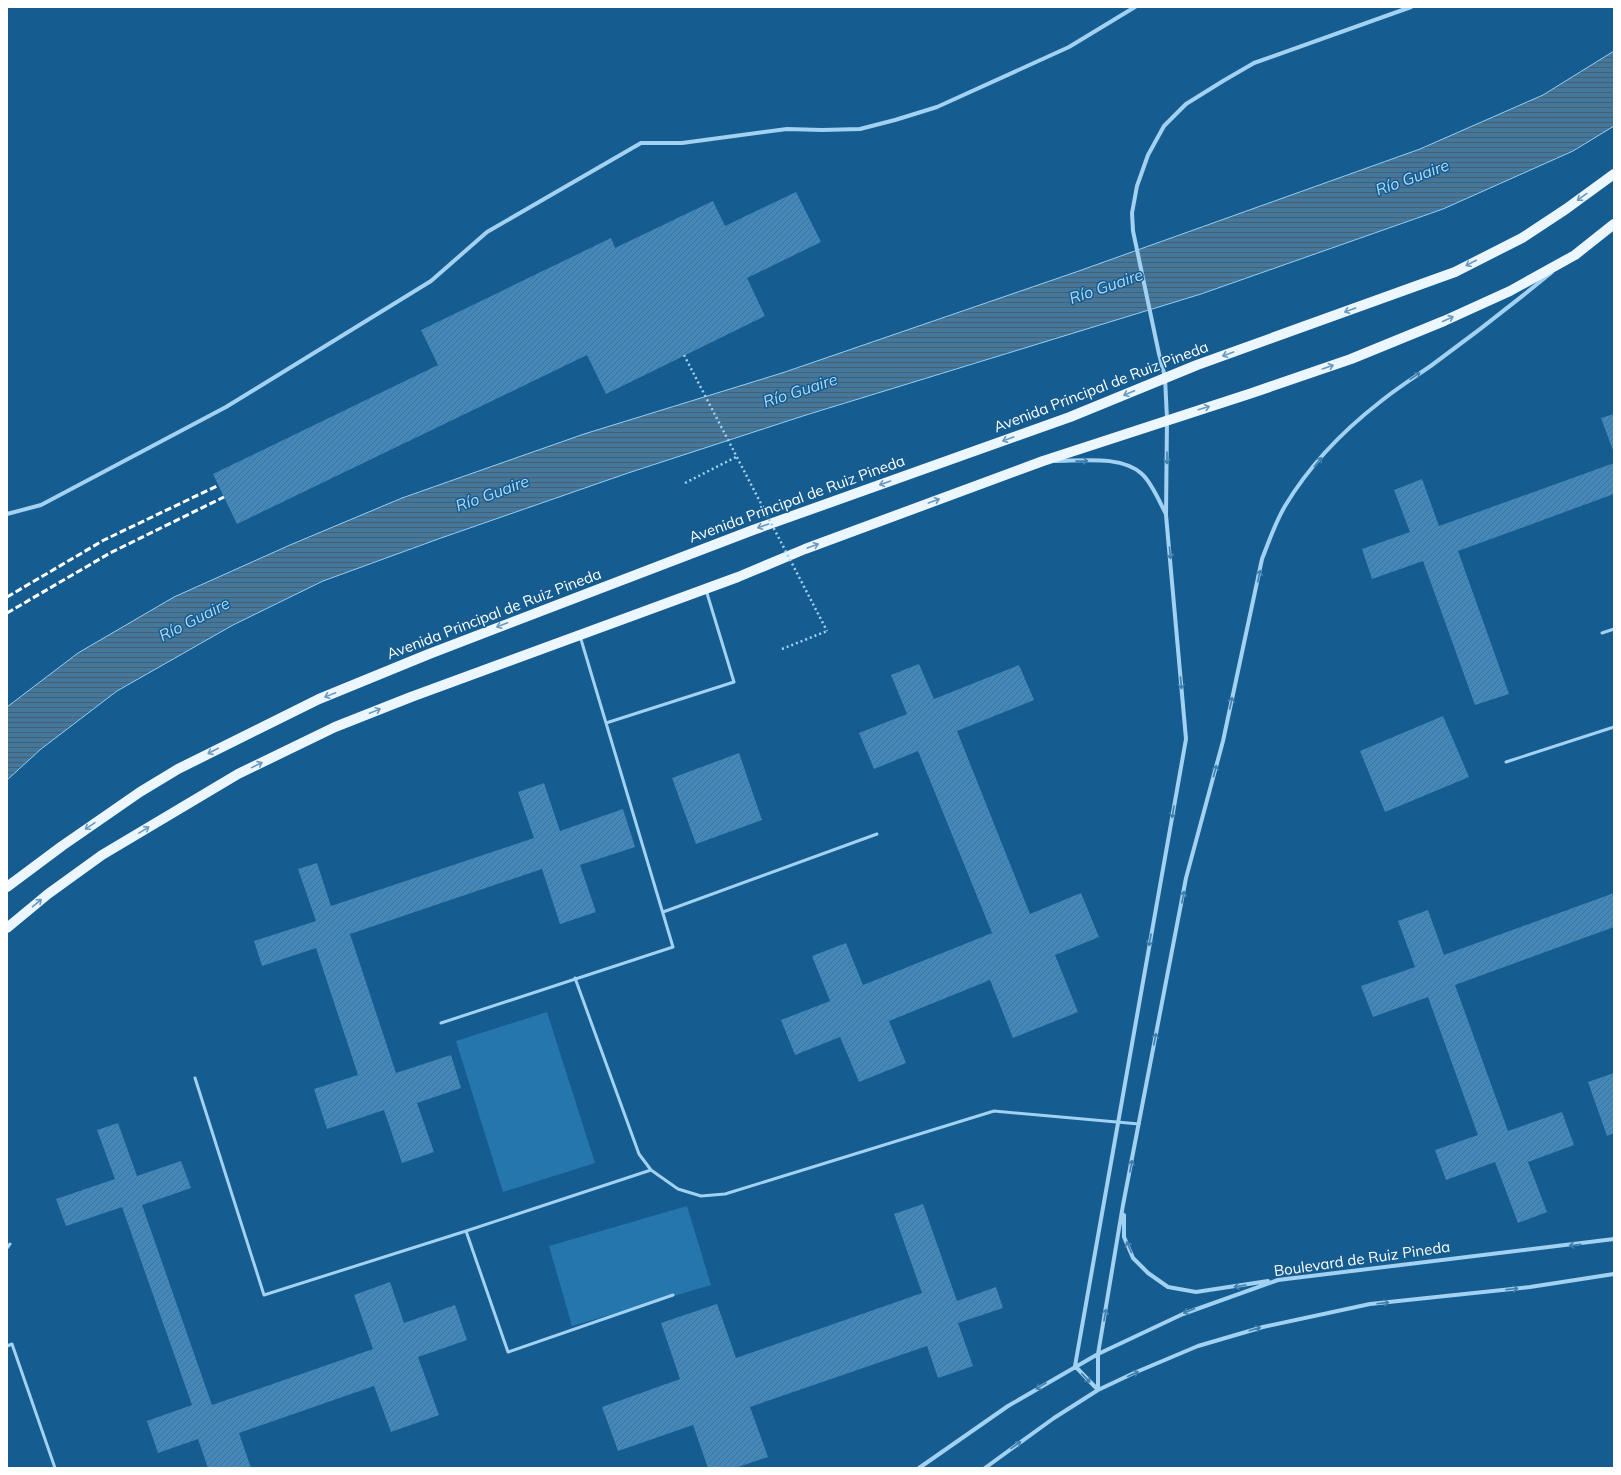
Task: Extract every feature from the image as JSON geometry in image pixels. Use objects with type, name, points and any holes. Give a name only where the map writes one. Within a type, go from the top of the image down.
[{"type":"main road","name":"Avenida Principal de Ruiz Pineda","points":[[7,887],[62,846],[140,792],[185,766],[319,699],[436,651],[738,535],[1070,417],[1165,377],[1455,272],[1522,238],[1566,209],[1614,174]]},
{"type":"main road","points":[[7,928],[48,894],[102,855],[238,774],[335,727],[411,697],[1043,461],[1167,419],[1252,393],[1358,356],[1444,321],[1510,291],[1575,255],[1614,224]]},
{"type":"street","points":[[7,514],[41,505],[226,408],[431,281],[487,232],[641,143],[682,143],[787,129],[860,129],[896,120],[937,107],[1069,47],[1135,7]]},
{"type":"street","points":[[1098,1390],[1075,1366],[1186,739],[1166,515],[1167,419],[1165,377],[1133,231],[1132,214],[1137,186],[1148,155],[1164,126],[1186,104],[1254,63],[1411,7]]},
{"type":"street","points":[[1098,1390],[1098,1354],[1124,1205],[1186,878],[1223,741],[1262,559],[1271,535],[1285,506],[1333,444],[1353,425],[1380,402],[1438,360],[1575,255]]},
{"type":"street","points":[[1043,461],[1113,461],[1128,467],[1142,474],[1166,515]]},
{"type":"street","points":[[1124,1205],[1124,1237],[1133,1258],[1148,1273],[1168,1287],[1196,1292],[1278,1280]]},
{"type":"street","name":"Boulevard de Ruiz Pineda","points":[[920,1468],[1008,1406],[1075,1366],[1183,1314],[1278,1280],[1614,1239]]},
{"type":"street","points":[[984,1468],[1054,1418],[1098,1390],[1198,1346],[1263,1327],[1370,1304],[1530,1287],[1614,1274]]},
{"type":"lane","points":[[606,723],[734,682],[706,588]]},
{"type":"lane","points":[[1602,633],[1614,629]]},
{"type":"lane","points":[[441,1023],[673,946],[580,635]]},
{"type":"lane","points":[[1506,762],[1614,727]]},
{"type":"lane","points":[[663,912],[876,834]]},
{"type":"lane","points":[[575,978],[638,1154],[650,1170],[678,1189],[700,1196],[725,1194],[994,1111],[1139,1124]]},
{"type":"lane","points":[[195,1078],[264,1295],[466,1231],[650,1170]]},
{"type":"lane","points":[[466,1231],[508,1352],[673,1295]]},
{"type":"lane","points":[[7,1248],[10,1244]]},
{"type":"lane","points":[[7,1346],[12,1344],[55,1468]]},
{"type":"path","points":[[684,355],[828,631],[782,649]]},
{"type":"path","points":[[685,483],[738,456]]},
{"type":"shaded area","points":[[547,1012],[595,1163],[503,1192],[456,1041]]},
{"type":"shaded area","points":[[687,1206],[711,1285],[572,1326],[549,1246]]},
{"type":"water","name":"Río Guaire","points":[[1614,51],[1614,126],[1573,151],[1443,209],[1201,294],[806,415],[628,473],[323,581],[233,625],[117,691],[41,749],[7,780],[7,707],[78,653],[174,597],[290,545],[402,498],[584,434],[782,373],[1076,272],[1420,149],[1543,95]]},
{"type":"building","points":[[796,192],[821,242],[747,278],[765,316],[606,394],[587,355],[237,524],[213,474],[438,365],[421,330],[611,238],[615,248],[713,201],[725,226]]},
{"type":"building","points":[[1614,414],[1614,453],[1601,418]]},
{"type":"building","points":[[1614,463],[1614,494],[1458,551],[1509,694],[1475,705],[1423,561],[1372,579],[1362,549],[1410,532],[1394,490],[1422,479],[1439,526]]},
{"type":"building","points":[[919,664],[934,699],[1019,665],[1034,700],[957,731],[1030,914],[1081,893],[1099,937],[1055,955],[1078,1012],[1013,1038],[990,980],[889,1021],[906,1063],[859,1082],[840,1037],[795,1055],[781,1020],[830,1001],[812,956],[846,943],[863,985],[992,933],[918,751],[874,769],[859,733],[907,714],[891,675]]},
{"type":"building","points":[[1443,716],[1469,777],[1385,812],[1360,751]]},
{"type":"building","points":[[739,753],[762,820],[696,844],[672,778]]},
{"type":"building","points":[[544,783],[560,831],[623,809],[635,847],[580,865],[596,912],[560,924],[542,869],[350,934],[396,1073],[451,1055],[461,1088],[417,1103],[434,1152],[402,1163],[384,1110],[327,1129],[314,1089],[358,1075],[316,948],[262,966],[254,941],[316,921],[298,869],[317,863],[331,906],[534,838],[518,792]]},
{"type":"building","points":[[1614,893],[1614,927],[1455,985],[1508,1131],[1562,1112],[1574,1145],[1528,1162],[1547,1212],[1518,1223],[1495,1162],[1446,1180],[1435,1150],[1478,1135],[1428,997],[1373,1017],[1361,986],[1415,967],[1398,921],[1428,910],[1444,955]]},
{"type":"building","points":[[1614,1073],[1614,1133],[1607,1136],[1588,1082]]},
{"type":"building","points":[[118,1123],[137,1176],[181,1161],[191,1188],[142,1205],[212,1405],[373,1349],[354,1295],[390,1282],[404,1323],[455,1305],[467,1340],[418,1357],[439,1415],[391,1432],[374,1386],[239,1433],[251,1468],[208,1468],[198,1439],[158,1453],[147,1421],[192,1405],[122,1207],[66,1226],[56,1199],[115,1179],[97,1130]]},
{"type":"building","points":[[923,1204],[957,1301],[996,1287],[1003,1308],[958,1323],[973,1366],[938,1378],[927,1346],[750,1407],[768,1457],[735,1468],[708,1468],[693,1425],[618,1451],[602,1407],[680,1379],[661,1323],[717,1304],[736,1358],[922,1293],[894,1214]]},
{"type":"railway","points":[[7,597],[104,540],[219,485]]},
{"type":"railway","points":[[7,613],[110,553],[224,497]]}]
